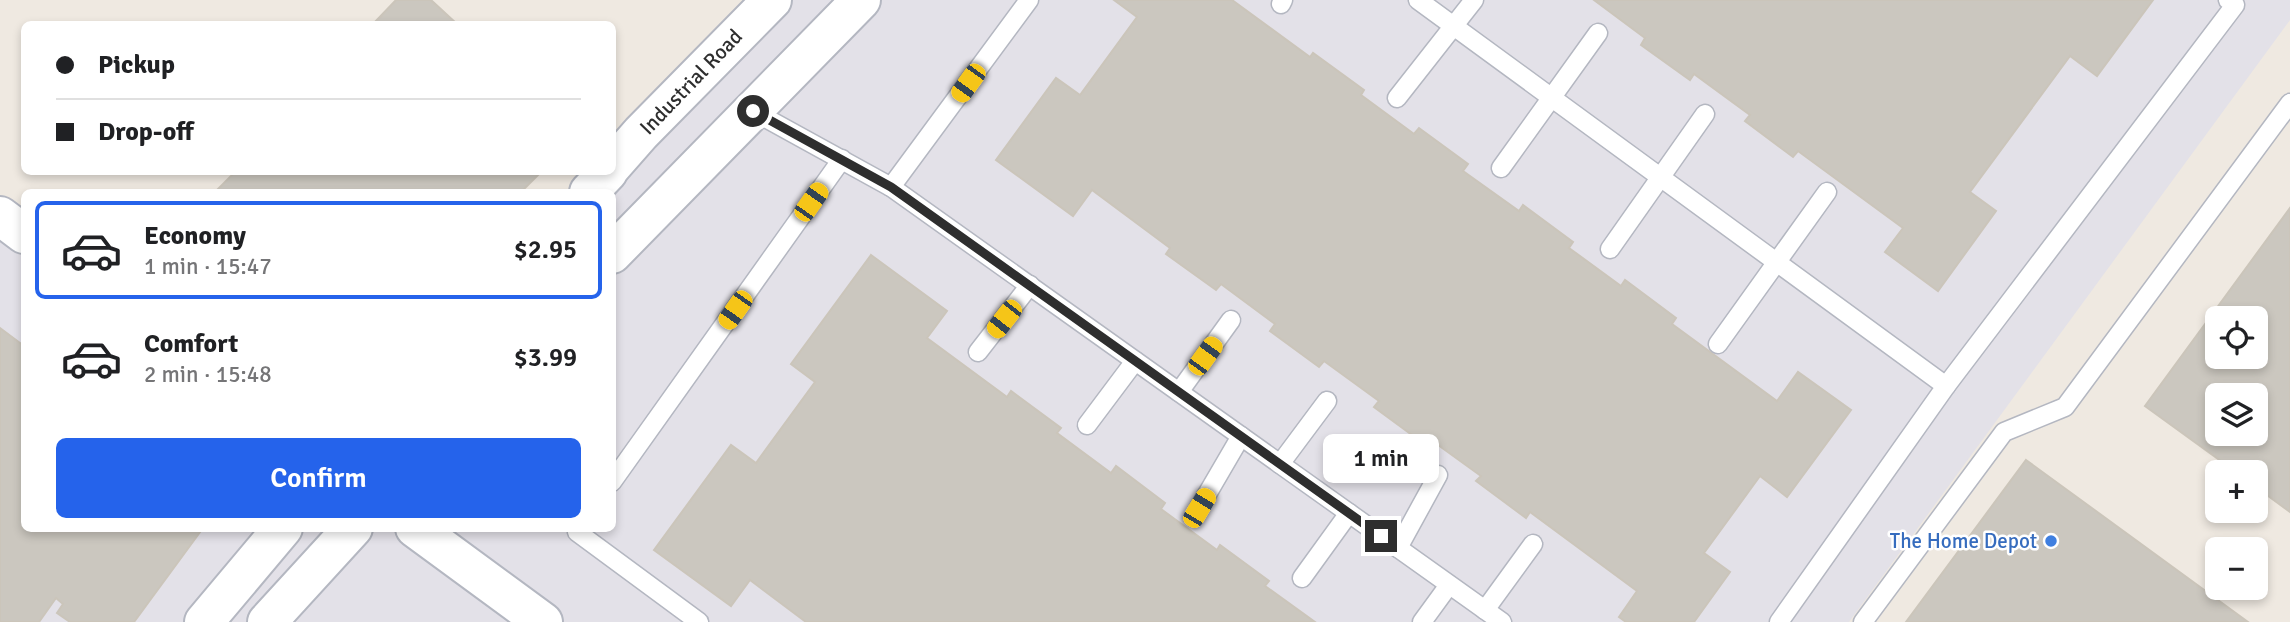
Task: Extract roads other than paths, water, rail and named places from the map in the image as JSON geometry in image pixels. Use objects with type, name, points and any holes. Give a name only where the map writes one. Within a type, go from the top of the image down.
[{"type":"main road","name":"Industrial Road","points":[[616,161],[772,0]]},
{"type":"main road","points":[[616,250],[861,0]]},
{"type":"main road","points":[[592,189],[605,175]]},
{"type":"main road","points":[[0,216],[21,232]]},
{"type":"main road","points":[[204,622],[281,532]]},
{"type":"main road","points":[[267,622],[349,532]]},
{"type":"main road","points":[[420,532],[543,622]]},
{"type":"lane","points":[[891,187],[1029,0]]},
{"type":"lane","points":[[1418,0],[1946,386]]},
{"type":"lane","points":[[1397,98],[1474,0]]},
{"type":"lane","points":[[1779,622],[1946,386],[2235,5],[2228,0]]},
{"type":"lane","points":[[1501,168],[1598,33]]},
{"type":"lane","points":[[1863,622],[2004,432],[2065,407],[2290,103]]},
{"type":"lane","points":[[753,111],[891,187],[1502,622]]},
{"type":"lane","points":[[1610,249],[1705,114]]},
{"type":"lane","points":[[616,476],[842,159]]},
{"type":"lane","points":[[1718,344],[1827,192]]},
{"type":"lane","points":[[978,352],[1030,285]]},
{"type":"lane","points":[[1179,392],[1231,320]]},
{"type":"lane","points":[[1087,425],[1135,361]]},
{"type":"lane","points":[[1280,464],[1327,401]]},
{"type":"lane","points":[[1199,508],[1241,436]]},
{"type":"lane","points":[[1398,548],[1438,475]]},
{"type":"lane","points":[[1302,578],[1349,513]]},
{"type":"lane","points":[[577,532],[699,622]]},
{"type":"lane","points":[[1485,610],[1533,544]]},
{"type":"lane","points":[[1422,622],[1449,584]]},
{"type":"place","name":"The Home Depot","points":[[2051,541]]}]
